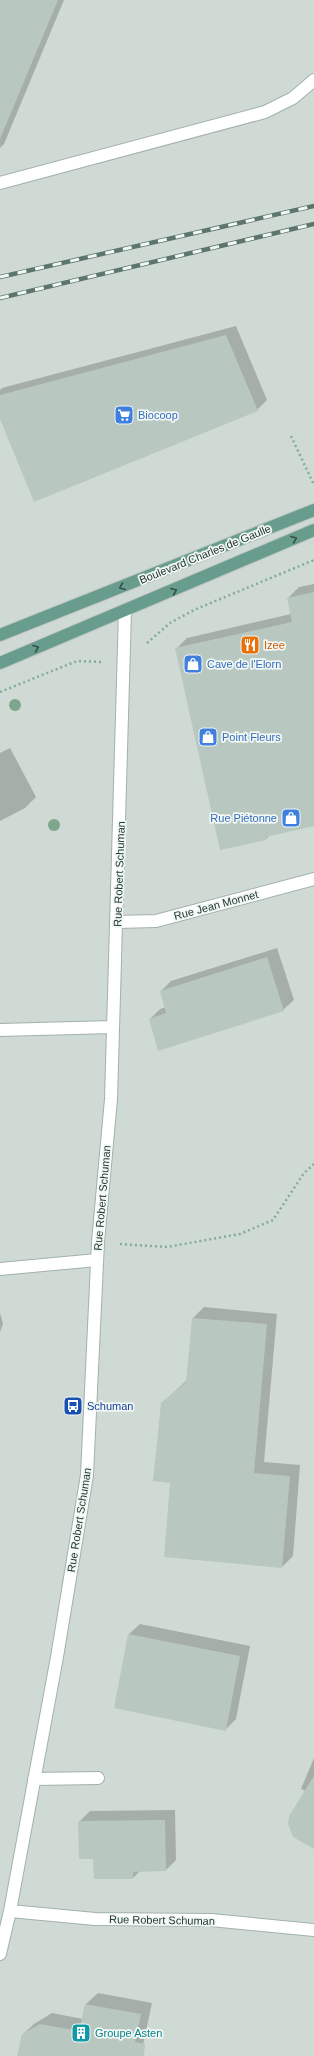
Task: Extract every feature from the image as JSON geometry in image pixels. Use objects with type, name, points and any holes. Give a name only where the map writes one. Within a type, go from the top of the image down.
[{"type":"main road","name":"Boulevard Charles de Gaulle","points":[[0,635],[314,510]]},
{"type":"main road","points":[[0,663],[314,530]]},
{"type":"street","points":[[0,183],[265,112],[293,98],[314,80]]},
{"type":"street","name":"Rue Robert Schuman","points":[[0,1954],[10,1911],[88,1476],[98,1242],[111,1100],[125,611]]},
{"type":"street","name":"Rue Jean Monnet","points":[[117,922],[156,922],[314,880]]},
{"type":"street","points":[[0,1030],[113,1027]]},
{"type":"street","points":[[0,1268],[97,1260]]},
{"type":"street","points":[[34,1779],[98,1778]]},
{"type":"street","name":"Rue Robert Schuman","points":[[10,1911],[96,1919],[211,1920],[314,1930]]},
{"type":"path","points":[[291,436],[314,485]]},
{"type":"path","points":[[0,692],[77,661],[124,664],[170,623],[194,610],[314,560]]},
{"type":"path","points":[[98,1242],[167,1247],[240,1234],[273,1220],[304,1173],[314,1164]]},
{"type":"shaded area","points":[[0,0],[314,0],[314,2056],[0,2056]]},
{"type":"building","points":[[0,0],[58,0],[0,139]]},
{"type":"building","name":"Biocoop","points":[[226,335],[258,411],[34,502],[0,419],[0,395]]},
{"type":"building","points":[[314,592],[314,826],[266,837],[266,840],[220,850],[175,648],[292,622],[287,598]]},
{"type":"building","points":[[267,957],[284,1011],[158,1051],[149,1019],[166,1013],[160,991]]},
{"type":"building","points":[[192,1318],[267,1324],[254,1473],[290,1476],[282,1568],[164,1557],[170,1483],[153,1481],[161,1403],[186,1382]]},
{"type":"building","points":[[128,1634],[240,1656],[226,1731],[114,1708]]},
{"type":"building","points":[[314,1776],[314,1849],[293,1837],[288,1824],[289,1816]]},
{"type":"building","points":[[165,1820],[166,1871],[133,1872],[133,1879],[94,1879],[93,1859],[79,1859],[78,1821]]},
{"type":"building","name":"Groupe Asten","points":[[85,2004],[141,2014],[135,2042],[145,2044],[144,2056],[17,2056],[22,2034],[40,2024],[79,2031]]},
{"type":"railway","points":[[0,277],[314,206]]},
{"type":"railway","points":[[0,298],[314,224]]},
{"type":"place","name":"Biocoop","points":[[124,415]]},
{"type":"place","name":"Izee","points":[[250,645]]},
{"type":"place","name":"Cave de l'Elorn","points":[[193,664]]},
{"type":"place","name":"Point Fleurs","points":[[208,737]]},
{"type":"place","name":"Rue Piétonne","points":[[291,818]]},
{"type":"place","name":"Schuman","points":[[73,1406]]},
{"type":"place","name":"Groupe Asten","points":[[81,2033]]}]
